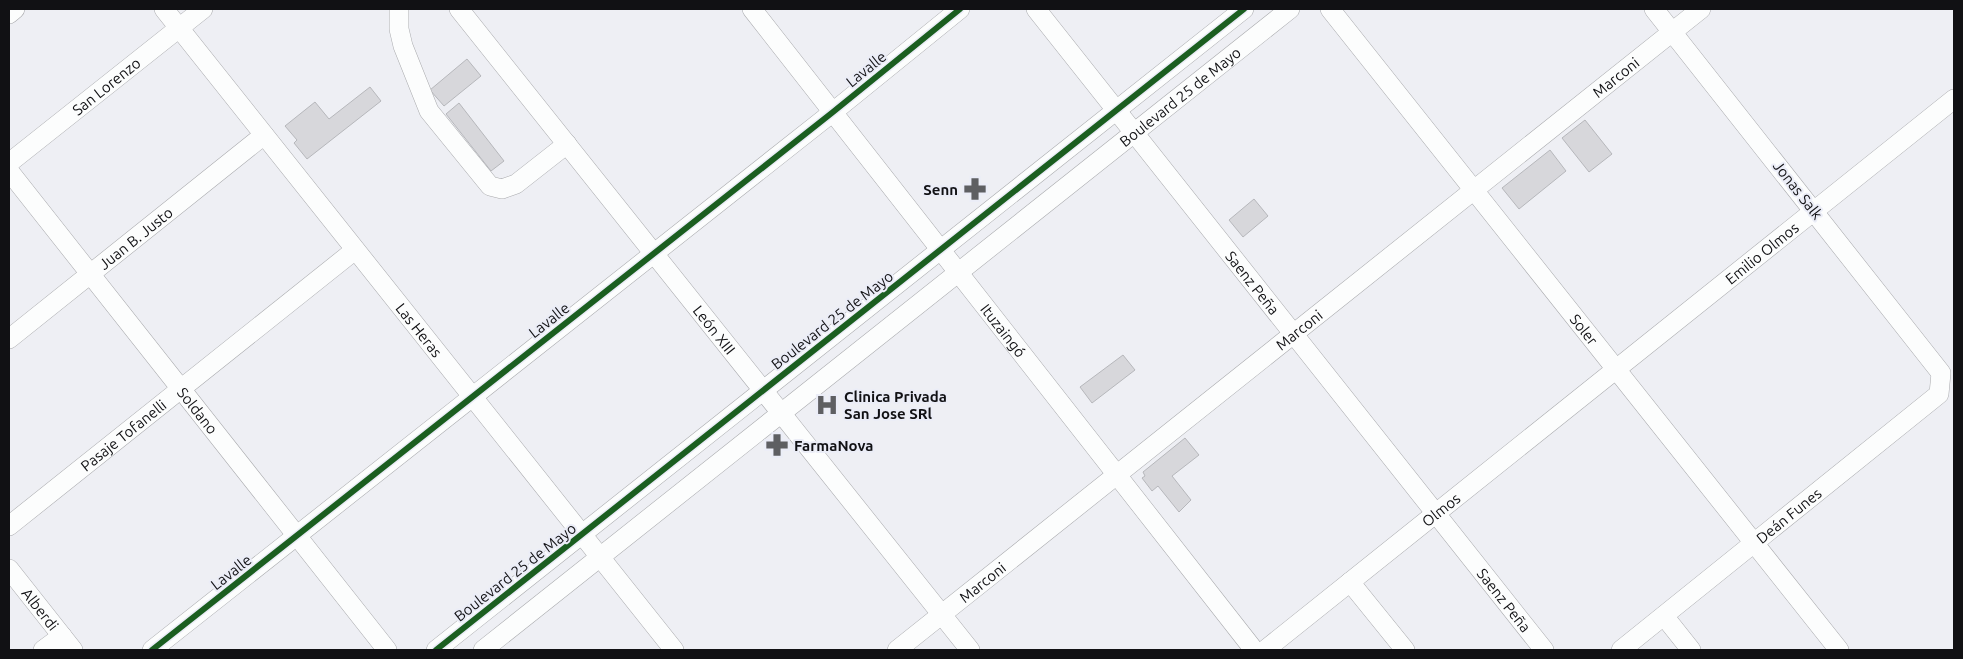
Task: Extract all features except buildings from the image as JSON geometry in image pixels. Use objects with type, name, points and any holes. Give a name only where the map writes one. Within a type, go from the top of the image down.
[{"type":"street","points":[[9,14],[15,9]]},
{"type":"street","name":"Las Heras","points":[[164,9],[674,650]]},
{"type":"street","name":"San Lorenzo","points":[[9,163],[203,9]]},
{"type":"street","points":[[398,9],[399,29],[403,46],[430,111],[490,186],[502,189],[516,184],[567,144]]},
{"type":"street","name":"León XIII","points":[[460,9],[970,650]]},
{"type":"street","name":"Ituzaingó","points":[[752,9],[1254,650]]},
{"type":"street","name":"Lavalle","points":[[152,650],[833,112],[960,9]]},
{"type":"street","name":"Saenz Peña","points":[[1036,9],[1544,650]]},
{"type":"street","name":"Boulevard 25 de Mayo","points":[[436,650],[1244,9]]},
{"type":"street","name":"Boulevard 25 de Mayo","points":[[483,650],[1290,9]]},
{"type":"street","name":"Soler","points":[[1330,9],[1839,650]]},
{"type":"street","name":"Jonas Salk","points":[[1654,9],[1941,373]]},
{"type":"street","name":"Marconi","points":[[896,650],[1701,9]]},
{"type":"street","name":"Emilio Olmos","points":[[1616,369],[1954,99]]},
{"type":"street","name":"Juan B. Justo","points":[[9,339],[264,135]]},
{"type":"street","name":"Soldano","points":[[9,171],[387,650]]},
{"type":"street","name":"Pasaje Tofanelli","points":[[9,526],[355,250]]},
{"type":"street","name":"Olmos","points":[[1265,650],[1616,369]]},
{"type":"street","name":"Deán Funes","points":[[1621,650],[1939,394],[1941,373]]},
{"type":"street","name":"Alberdi","points":[[9,569],[67,643]]},
{"type":"street","points":[[1350,582],[1405,650]]},
{"type":"street","points":[[1664,616],[1691,650]]},
{"type":"street","points":[[43,650],[67,643]]},
{"type":"cycle path","points":[[152,650],[833,112],[960,9]]},
{"type":"cycle path","points":[[436,650],[1244,9]]},
{"type":"place","name":"Senn","points":[[975,189]]},
{"type":"place","name":"Clinica Privada San Jose SRl","points":[[827,405]]},
{"type":"place","name":"FarmaNova","points":[[777,445]]}]
